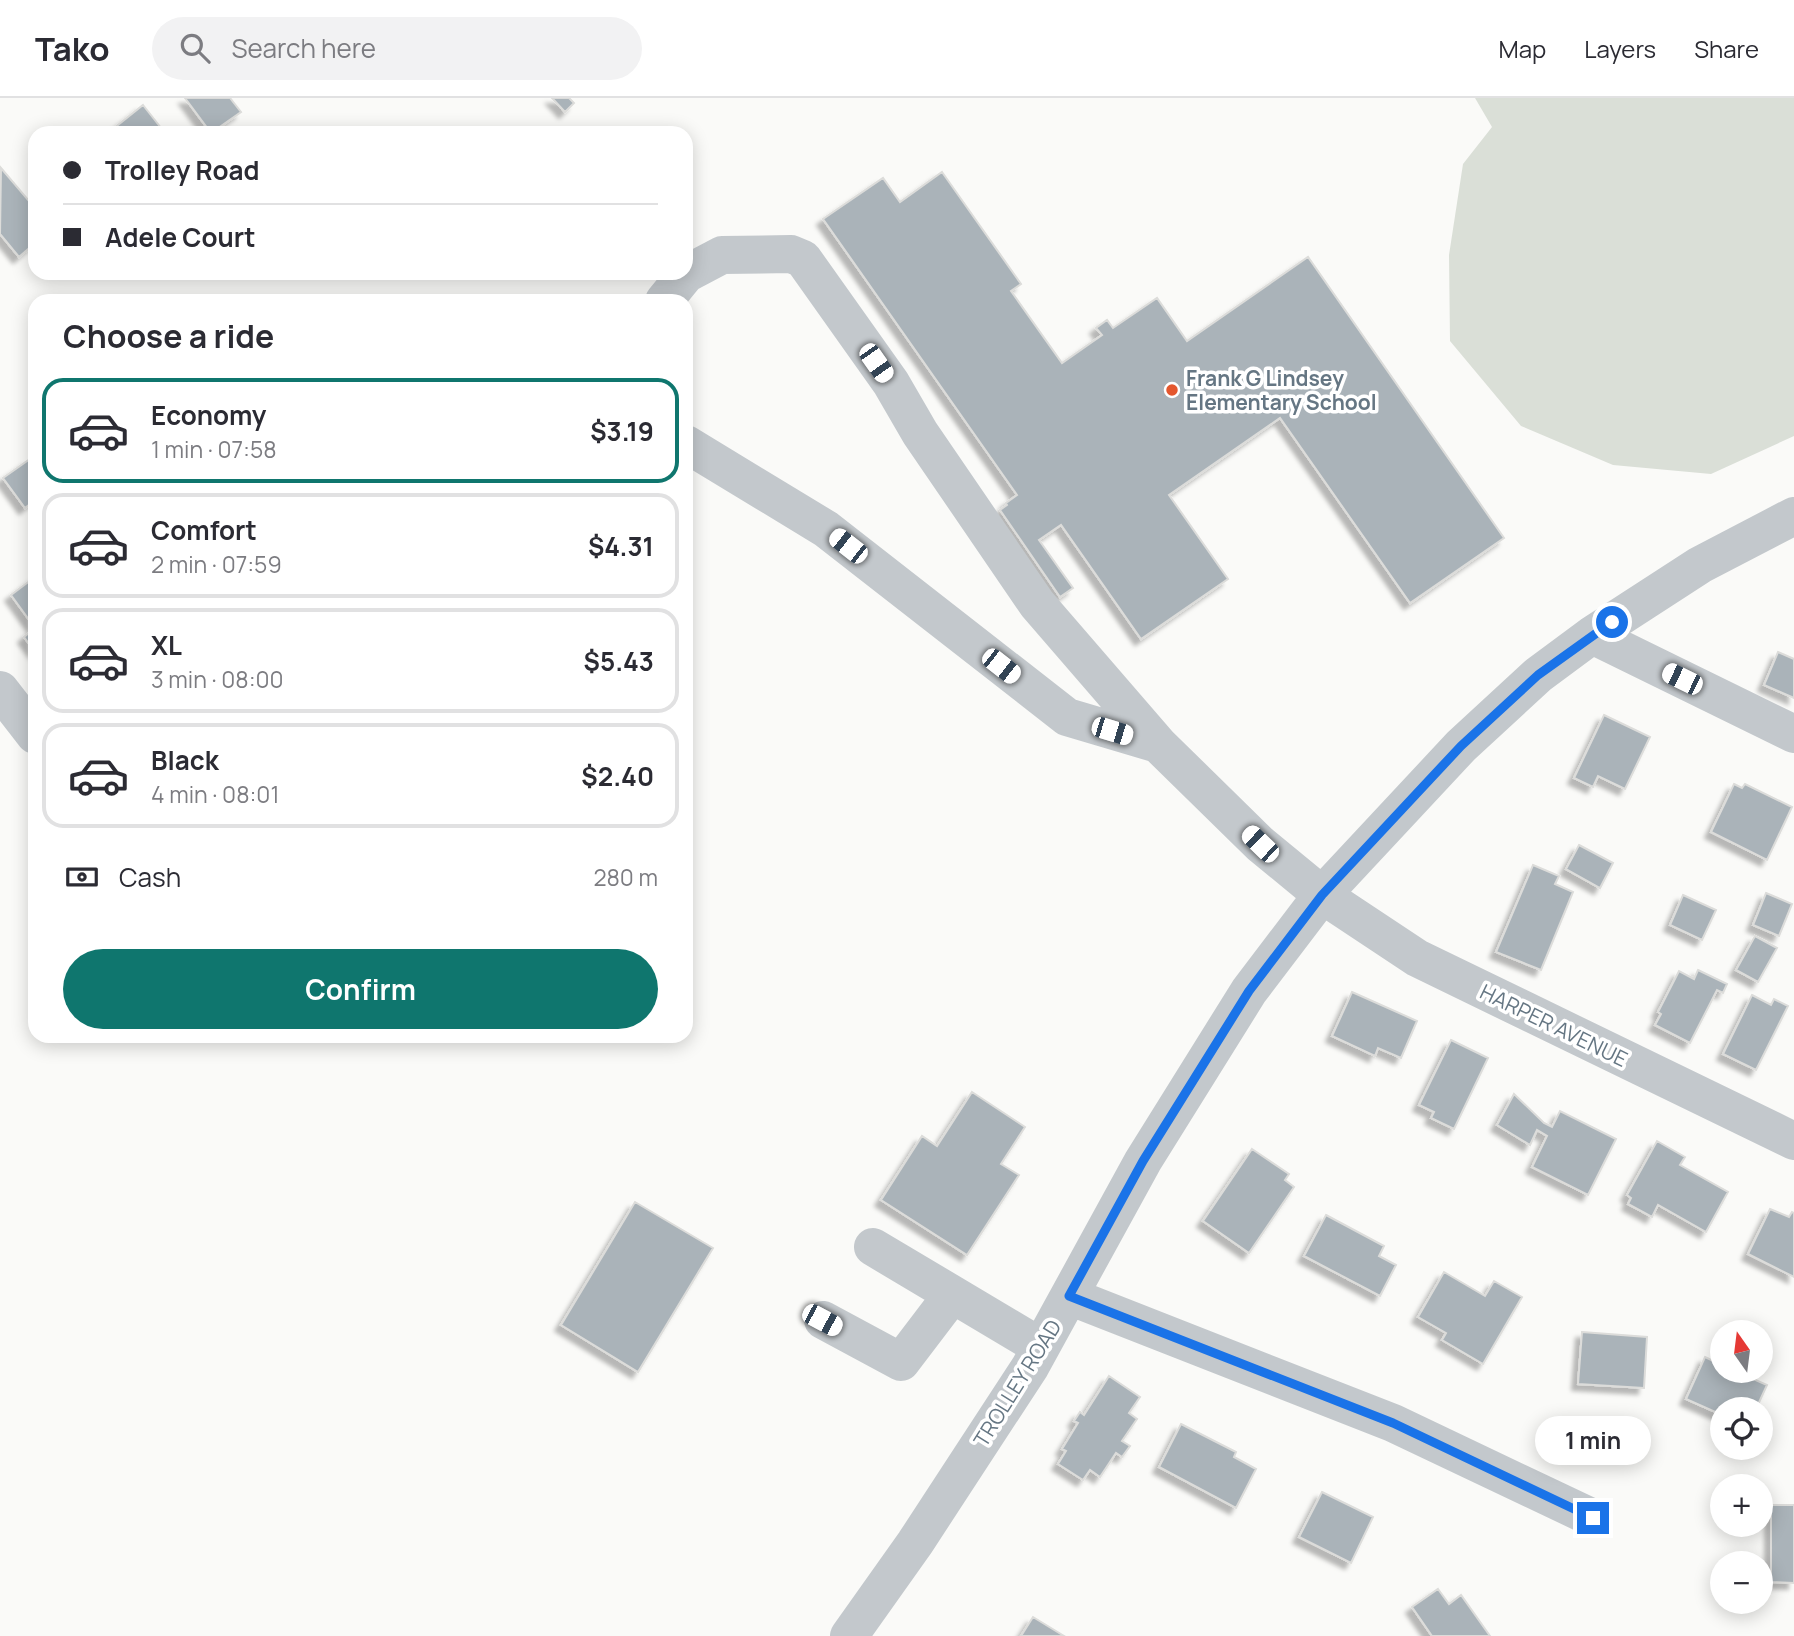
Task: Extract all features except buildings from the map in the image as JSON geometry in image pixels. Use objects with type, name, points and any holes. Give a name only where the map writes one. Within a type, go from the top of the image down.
[{"type":"street","name":"HARPER AVENUE","points":[[693,271],[722,254],[791,254],[803,259],[891,383],[920,433],[1037,604],[1158,744],[1260,844],[1322,895],[1417,958],[1794,1142]]},
{"type":"street","name":"HARPER AVENUE","points":[[670,294],[682,280]]},
{"type":"street","points":[[693,448],[826,529],[1067,717],[1158,744]]},
{"type":"street","name":"TROLLEY ROAD","points":[[849,1636],[915,1543],[1030,1367],[1143,1161],[1249,991],[1322,895],[1461,746],[1538,675],[1592,635],[1700,565],[1794,516]]},
{"type":"street","points":[[1592,635],[1794,734]]},
{"type":"street","points":[[0,690],[28,726]]},
{"type":"street","points":[[873,1247],[1041,1348]]},
{"type":"street","points":[[822,1320],[901,1362],[952,1295]]},
{"type":"street","points":[[1069,1296],[1393,1423],[1593,1518]]},
{"type":"shaded area","points":[[1475,98],[1794,98],[1794,436],[1711,474],[1613,465],[1521,426],[1450,341],[1449,255],[1463,164],[1492,127]]},
{"type":"place","name":"Frank G Lindsey Elementary School","points":[[1172,390]]},
{"type":"route","points":[[1593,1518],[1393,1423],[1069,1296],[1143,1161],[1249,991],[1322,895],[1461,746],[1538,675],[1612,622]]}]
